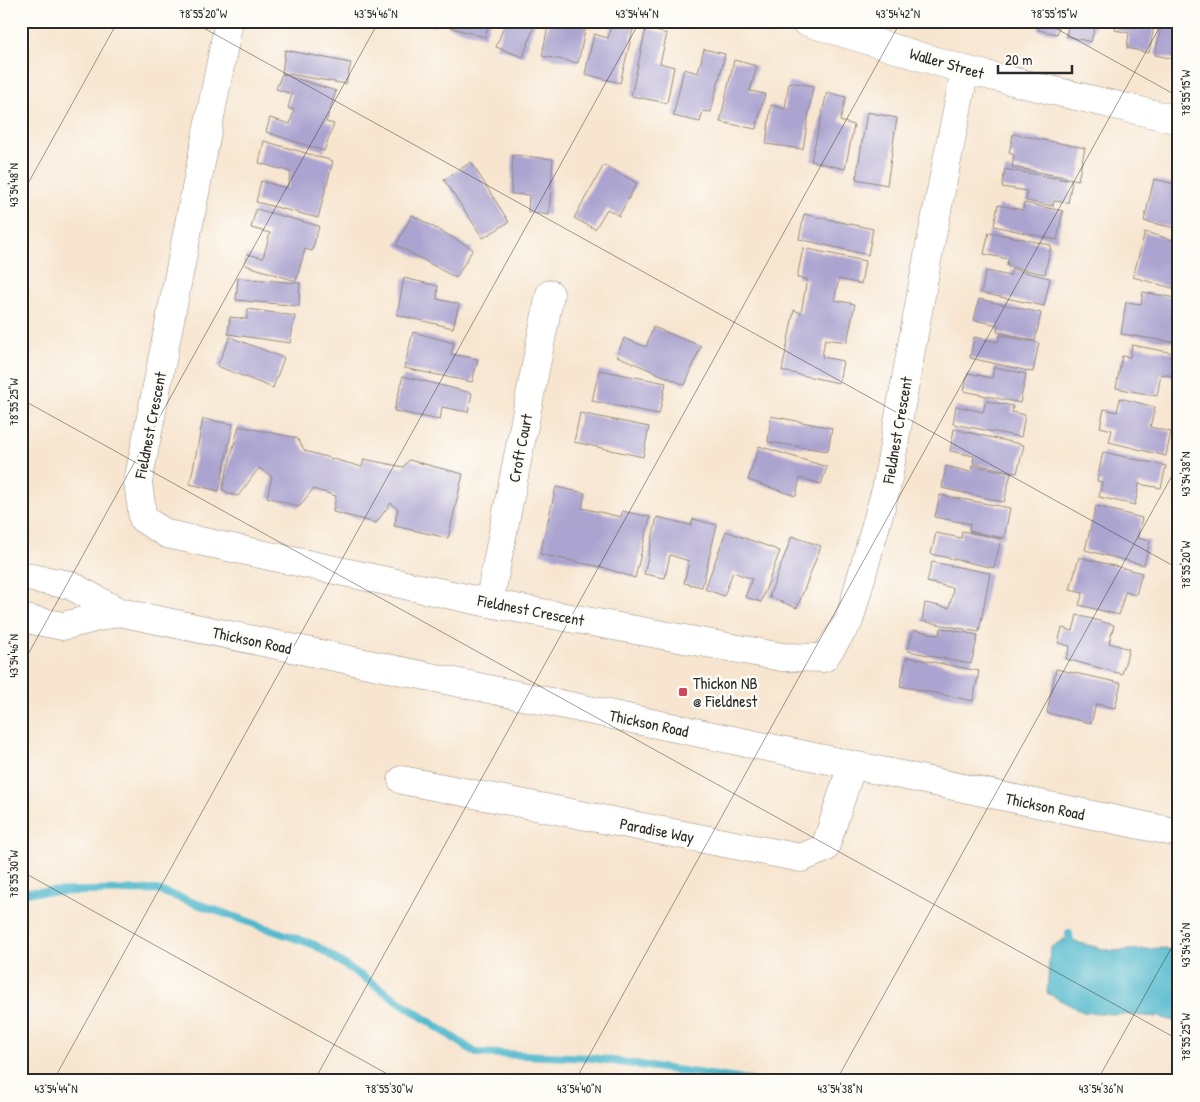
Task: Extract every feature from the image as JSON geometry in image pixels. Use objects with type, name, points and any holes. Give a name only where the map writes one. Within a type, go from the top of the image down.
[{"type":"street","name":"Fieldnest Crescent","points":[[229,21],[138,482],[143,519],[168,534],[489,602],[782,657],[824,658],[849,621],[886,488],[928,256],[965,70]]},
{"type":"street","name":"Waller Street","points":[[804,21],[965,70],[1179,120]]},
{"type":"street","name":"Croft Court","points":[[489,602],[550,294]]},
{"type":"street","name":"Thickson Road","points":[[21,576],[70,585],[119,612],[1179,833]]},
{"type":"street","name":"Thickson Road","points":[[21,618],[63,626],[119,612]]},
{"type":"street","name":"Paradise Way","points":[[402,780],[801,858],[825,848],[852,765]]},
{"type":"water","points":[[1064,939],[1112,951],[1160,948],[1179,951],[1179,1023],[1161,1017],[1083,1012],[1047,993],[1050,948]]},
{"type":"building","points":[[418,21],[437,21],[434,27]]},
{"type":"building","points":[[451,21],[490,21],[485,37],[449,27]]},
{"type":"building","points":[[506,21],[536,21],[523,57],[496,47]]},
{"type":"building","points":[[549,21],[572,21],[571,23],[586,26],[578,63],[542,56]]},
{"type":"building","points":[[612,21],[635,22],[620,83],[585,74],[594,34],[608,38]]},
{"type":"building","points":[[1040,21],[1060,21],[1057,34],[1038,30]]},
{"type":"building","points":[[1069,21],[1106,21],[1105,25],[1096,22],[1091,42],[1066,36]]},
{"type":"building","points":[[1117,21],[1155,21],[1149,53],[1127,48],[1129,33],[1115,30]]},
{"type":"building","points":[[1162,21],[1179,21],[1179,60],[1155,55]]},
{"type":"building","points":[[646,28],[667,34],[660,63],[674,67],[667,103],[631,96]]},
{"type":"building","points":[[704,49],[725,54],[711,112],[703,111],[700,122],[673,116],[684,69],[698,73]]},
{"type":"building","points":[[285,50],[351,63],[346,84],[282,73]]},
{"type":"building","points":[[734,60],[757,66],[750,91],[765,94],[756,129],[720,122]]},
{"type":"building","points":[[282,74],[336,91],[326,122],[334,124],[324,151],[266,132],[270,118],[290,124],[294,110],[288,108],[292,94],[276,89]]},
{"type":"building","points":[[789,82],[813,86],[803,149],[766,144],[771,105],[785,109]]},
{"type":"building","points":[[827,92],[846,97],[840,121],[854,125],[845,169],[811,161]]},
{"type":"building","points":[[867,112],[897,118],[887,185],[856,179]]},
{"type":"building","points":[[1013,134],[1085,148],[1078,180],[1012,167],[1014,155],[1009,153]]},
{"type":"building","points":[[264,141],[333,161],[318,218],[256,202],[261,181],[287,188],[291,172],[259,163]]},
{"type":"building","points":[[513,155],[553,159],[549,215],[528,212],[529,195],[511,194]]},
{"type":"building","points":[[471,162],[509,222],[483,238],[444,180]]},
{"type":"building","points":[[604,165],[637,183],[619,216],[607,209],[595,229],[574,218]]},
{"type":"building","points":[[1005,169],[1072,181],[1068,203],[1054,201],[1053,206],[1026,201],[1027,191],[1002,187]]},
{"type":"building","points":[[1154,179],[1179,185],[1179,229],[1144,221]]},
{"type":"building","points":[[1024,203],[1063,211],[1057,240],[994,226],[998,205],[1023,210]]},
{"type":"building","points":[[256,209],[319,226],[312,251],[305,249],[296,281],[245,265],[247,254],[263,258],[270,233],[251,228]]},
{"type":"building","points":[[804,214],[873,229],[868,255],[799,239]]},
{"type":"building","points":[[412,215],[473,249],[456,278],[396,245]]},
{"type":"building","points":[[989,232],[1051,245],[1045,274],[1007,266],[1008,259],[984,254]]},
{"type":"building","points":[[1145,232],[1179,242],[1179,290],[1133,277]]},
{"type":"building","points":[[803,248],[865,261],[861,284],[839,279],[834,300],[855,304],[847,342],[825,339],[822,357],[843,361],[839,383],[782,371],[794,310],[801,313],[807,279],[797,278]]},
{"type":"building","points":[[1012,269],[1050,278],[1044,306],[981,293],[986,271],[1010,276]]},
{"type":"building","points":[[238,278],[300,283],[299,306],[236,300]]},
{"type":"building","points":[[404,278],[438,286],[437,299],[459,304],[453,328],[397,315]]},
{"type":"building","points":[[1143,292],[1176,298],[1172,319],[1179,320],[1179,343],[1121,334],[1126,302],[1141,304]]},
{"type":"building","points":[[979,299],[1041,313],[1035,341],[997,332],[998,325],[974,320]]},
{"type":"building","points":[[248,309],[295,316],[290,343],[228,334],[230,317],[247,319]]},
{"type":"building","points":[[653,327],[701,346],[685,385],[617,356],[624,338],[646,347]]},
{"type":"building","points":[[413,332],[454,343],[451,354],[478,359],[472,382],[404,368]]},
{"type":"building","points":[[1000,335],[1039,343],[1033,372],[970,358],[974,337],[998,342]]},
{"type":"building","points":[[230,337],[284,358],[273,388],[217,366]]},
{"type":"building","points":[[1132,345],[1179,354],[1179,377],[1161,374],[1157,396],[1116,388],[1122,356],[1130,357]]},
{"type":"building","points":[[994,367],[1026,374],[1020,403],[964,391],[968,373],[992,378]]},
{"type":"building","points":[[599,370],[666,383],[659,414],[592,401]]},
{"type":"building","points":[[403,376],[472,393],[468,412],[442,407],[440,420],[394,411]]},
{"type":"building","points":[[1120,398],[1155,407],[1150,427],[1171,432],[1166,456],[1109,442],[1112,430],[1100,427],[1104,409],[1117,412]]},
{"type":"building","points":[[986,401],[1013,406],[1012,412],[1025,415],[1021,437],[953,424],[956,406],[983,412]]},
{"type":"building","points":[[580,413],[649,427],[643,457],[574,442]]},
{"type":"building","points":[[771,416],[832,428],[828,451],[768,442]]},
{"type":"building","points":[[203,419],[233,424],[219,491],[190,484]]},
{"type":"building","points":[[239,426],[297,438],[305,451],[362,467],[364,459],[403,467],[409,460],[463,474],[448,538],[394,526],[398,509],[391,503],[376,523],[333,512],[336,496],[313,489],[299,507],[267,497],[272,477],[259,468],[238,496],[230,494],[222,489]]},
{"type":"building","points":[[954,429],[1024,445],[1017,473],[973,463],[974,456],[950,451]]},
{"type":"building","points":[[759,446],[827,467],[821,484],[800,478],[796,496],[748,480]]},
{"type":"building","points":[[1103,452],[1166,466],[1161,488],[1139,484],[1135,505],[1099,497],[1102,482],[1097,481]]},
{"type":"building","points":[[972,465],[1011,473],[1004,502],[942,488],[946,466],[971,472]]},
{"type":"building","points":[[556,487],[585,493],[582,508],[621,517],[622,511],[650,517],[635,578],[605,568],[540,554]]},
{"type":"building","points":[[940,495],[1010,508],[1004,538],[969,531],[970,524],[935,517]]},
{"type":"building","points":[[1096,506],[1142,518],[1137,538],[1150,541],[1144,565],[1085,550]]},
{"type":"building","points":[[657,517],[691,525],[693,519],[717,525],[702,587],[684,583],[689,561],[670,555],[665,578],[644,574]]},
{"type":"building","points":[[726,531],[780,551],[761,602],[745,597],[752,579],[733,572],[724,596],[705,589]]},
{"type":"building","points":[[962,531],[1001,539],[994,568],[931,554],[936,533],[961,538]]},
{"type":"building","points":[[792,536],[821,546],[797,608],[769,597]]},
{"type":"building","points":[[1079,557],[1142,573],[1136,595],[1125,592],[1119,615],[1079,605],[1083,593],[1070,590]]},
{"type":"building","points":[[932,562],[990,573],[979,632],[922,621],[925,603],[949,608],[952,596],[953,588],[927,582]]},
{"type":"building","points":[[1077,615],[1114,625],[1109,643],[1129,649],[1122,674],[1066,659],[1070,646],[1058,643],[1062,628],[1073,631]]},
{"type":"building","points":[[941,628],[978,635],[971,664],[908,651],[913,630],[939,635]]},
{"type":"building","points":[[907,657],[979,671],[973,701],[900,686]]},
{"type":"building","points":[[1056,669],[1121,683],[1115,708],[1096,704],[1091,723],[1047,713]]},
{"type":"waterway","points":[[21,892],[157,890],[315,945],[476,1053],[592,1058],[752,1081]]},
{"type":"waterway","points":[[1069,934],[1071,949]]},
{"type":"place","name":"Thickon NB @ Fieldnest","points":[[683,692]]}]
